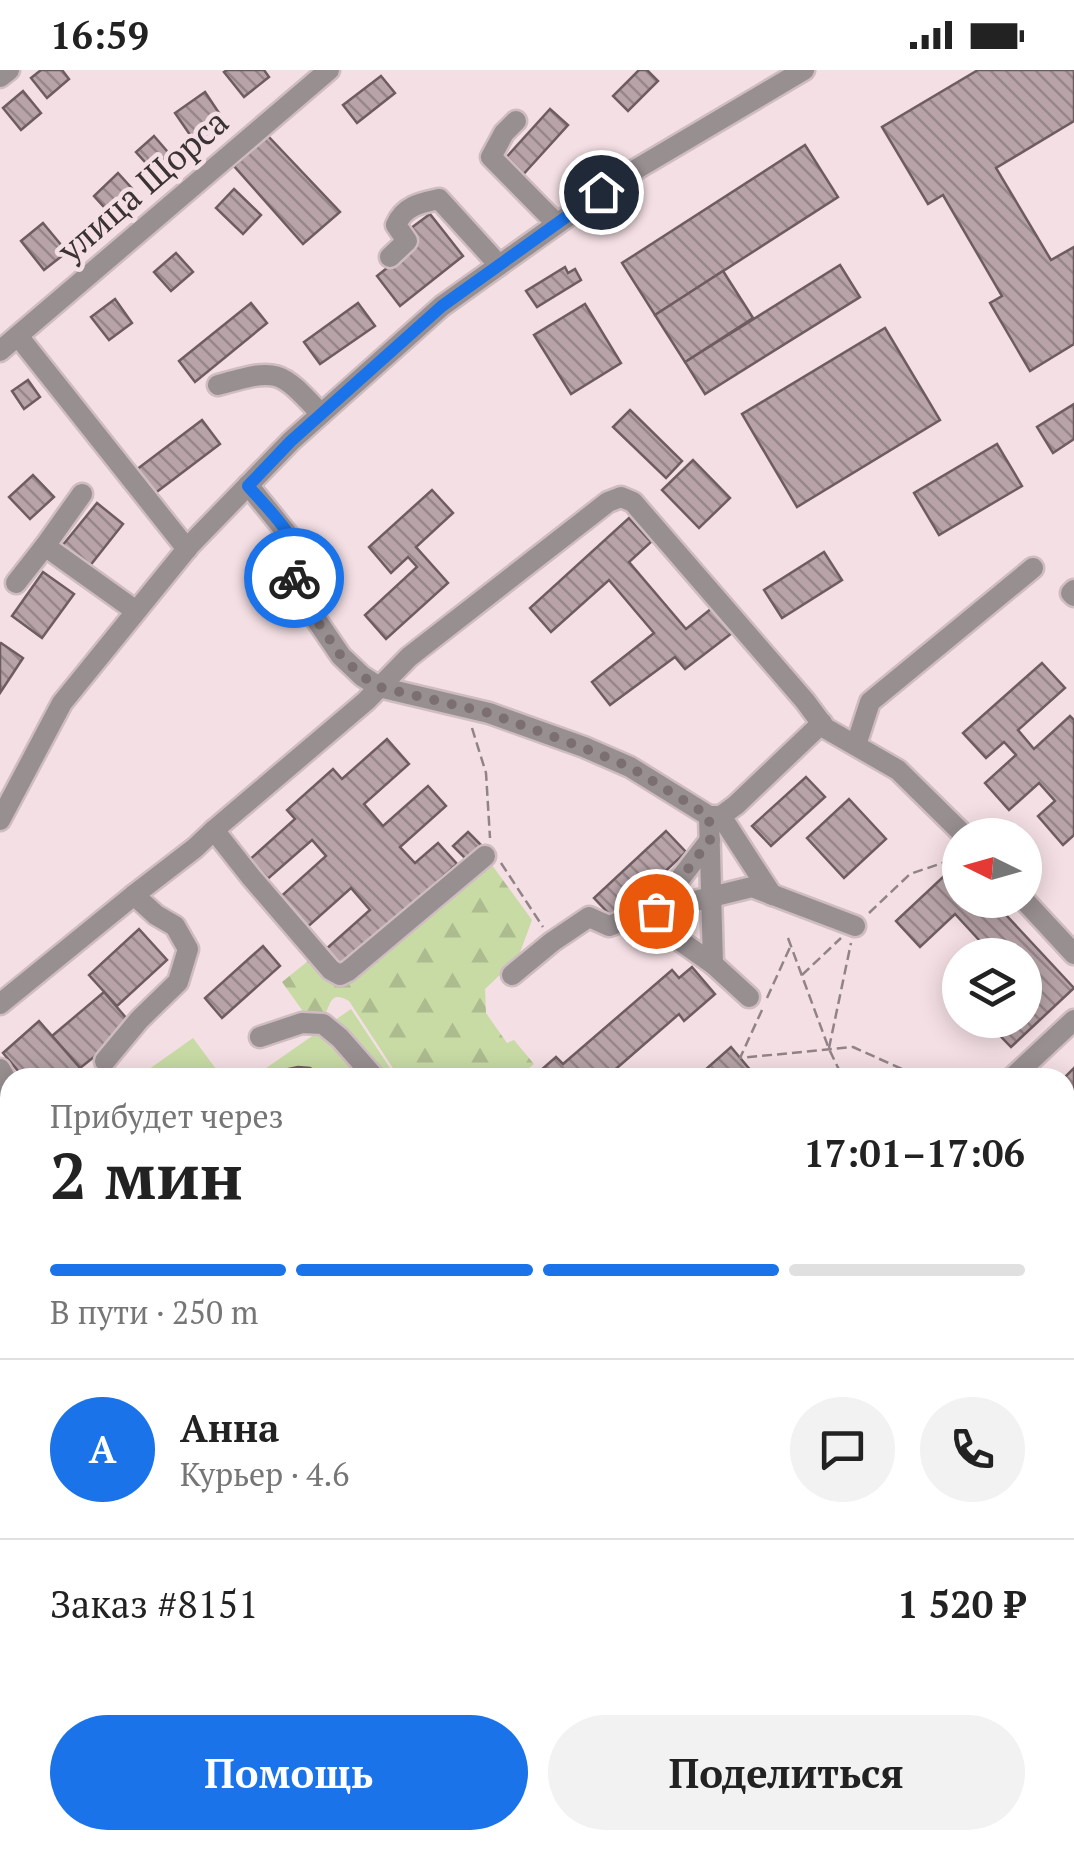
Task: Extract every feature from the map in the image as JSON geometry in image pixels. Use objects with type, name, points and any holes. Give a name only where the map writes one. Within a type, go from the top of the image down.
[{"type":"street","points":[[0,77],[8,70]]},
{"type":"street","name":"улица Щорса","points":[[0,351],[329,70]]},
{"type":"street","points":[[0,820],[62,703],[186,550],[291,441],[442,306],[623,177],[804,70]]},
{"type":"street","points":[[516,121],[504,133],[491,157],[558,224]]},
{"type":"street","points":[[390,257],[407,241],[396,224],[398,218],[415,204],[438,199],[499,265]]},
{"type":"street","points":[[18,336],[186,550]]},
{"type":"street","points":[[218,386],[268,374],[288,379],[321,414]]},
{"type":"street","points":[[248,486],[290,536],[297,553],[293,572],[296,590],[341,656],[362,676],[379,687],[489,713],[630,767],[715,816],[772,894]]},
{"type":"street","points":[[16,582],[82,494]]},
{"type":"street","points":[[0,1004],[195,848],[409,657],[608,502],[621,497],[634,502],[825,728],[898,770],[947,818]]},
{"type":"street","points":[[45,546],[136,611]]},
{"type":"street","points":[[856,746],[870,702],[1032,568]]},
{"type":"street","points":[[715,816],[736,805],[822,724]]},
{"type":"street","points":[[713,964],[710,840],[715,816]]},
{"type":"street","points":[[214,830],[331,970],[340,974],[492,854]]},
{"type":"street","points":[[649,912],[710,840]]},
{"type":"street","points":[[512,975],[589,918],[610,926],[649,912],[752,887],[855,926]]},
{"type":"street","points":[[104,1061],[178,982],[188,949],[175,926],[134,895]]},
{"type":"street","points":[[649,912],[750,997]]},
{"type":"street","points":[[1041,918],[1074,954]]},
{"type":"street","points":[[1023,1068],[1074,1020]]},
{"type":"street","points":[[260,1037],[302,1023],[323,1024],[366,1068]]},
{"type":"path","points":[[466,708],[486,772],[492,854],[552,942]]},
{"type":"path","points":[[802,975],[910,874],[942,863]]},
{"type":"path","points":[[829,1049],[855,926]]},
{"type":"path","points":[[788,938],[839,1068]]},
{"type":"path","points":[[740,1058],[853,1047],[900,1068]]},
{"type":"green space","points":[[489,861],[532,920],[518,958],[485,989],[486,1013],[507,1043],[514,1040],[534,1064],[529,1068],[393,1068],[349,1001],[335,998],[324,1017],[307,1017],[282,982],[313,957],[324,970]]},
{"type":"green space","points":[[351,1009],[390,1068],[266,1068]]},
{"type":"green space","points":[[193,1038],[215,1068],[151,1068]]},
{"type":"building","points":[[41,70],[62,70],[69,79],[47,98],[31,78]]},
{"type":"building","points":[[264,70],[269,77],[244,97],[224,72]]},
{"type":"building","points":[[639,70],[647,70],[658,81],[628,111],[613,96]]},
{"type":"building","points":[[978,70],[1074,70],[1074,121],[996,168],[1051,260],[1074,247],[1074,344],[1030,371],[990,303],[1002,296],[943,195],[928,204],[882,127]]},
{"type":"building","points":[[381,76],[395,93],[357,123],[343,105]]},
{"type":"building","points":[[23,91],[41,113],[21,130],[3,108]]},
{"type":"building","points":[[205,92],[225,122],[195,142],[175,113]]},
{"type":"building","points":[[550,109],[568,125],[520,178],[503,161]]},
{"type":"building","points":[[154,136],[173,158],[155,173],[136,152]]},
{"type":"building","points":[[268,136],[340,212],[303,244],[234,166]]},
{"type":"building","points":[[805,145],[838,197],[655,315],[622,263]]},
{"type":"building","points":[[118,173],[137,194],[113,217],[94,196]]},
{"type":"building","points":[[234,189],[261,215],[243,234],[216,208]]},
{"type":"building","points":[[430,214],[463,256],[400,306],[377,276],[417,244],[407,231]]},
{"type":"building","points":[[43,223],[67,252],[44,270],[21,241]]},
{"type":"building","points":[[176,253],[193,272],[171,291],[154,272]]},
{"type":"building","points":[[840,265],[860,297],[705,394],[685,362]]},
{"type":"building","points":[[565,267],[568,273],[575,269],[581,280],[537,307],[526,291]]},
{"type":"building","points":[[723,271],[753,318],[685,362],[655,315]]},
{"type":"building","points":[[115,299],[132,323],[109,340],[91,317]]},
{"type":"building","points":[[251,303],[267,323],[195,382],[179,361]]},
{"type":"building","points":[[358,303],[375,326],[320,364],[304,342]]},
{"type":"building","points":[[585,304],[621,363],[571,394],[534,335]]},
{"type":"building","points":[[885,328],[940,420],[797,507],[742,414]]},
{"type":"building","points":[[28,380],[40,397],[24,409],[12,391]]},
{"type":"building","points":[[1074,404],[1074,439],[1053,453],[1037,427]]},
{"type":"building","points":[[630,410],[682,461],[666,478],[613,427]]},
{"type":"building","points":[[202,420],[220,444],[154,494],[136,470]]},
{"type":"building","points":[[997,444],[1022,486],[939,535],[914,493]]},
{"type":"building","points":[[693,460],[730,498],[699,528],[662,490]]},
{"type":"building","points":[[33,475],[54,497],[30,519],[9,497]]},
{"type":"building","points":[[432,490],[453,513],[416,547],[448,583],[386,639],[365,615],[417,567],[408,557],[391,573],[369,547]]},
{"type":"building","points":[[97,503],[123,524],[89,567],[62,546]]},
{"type":"building","points":[[629,518],[651,542],[629,562],[686,629],[712,608],[732,633],[685,669],[675,657],[610,705],[592,682],[654,633],[609,580],[551,632],[530,608]]},
{"type":"building","points":[[824,552],[842,580],[782,618],[764,590]]},
{"type":"building","points":[[43,572],[74,594],[42,638],[12,616]]},
{"type":"building","points":[[0,644],[23,658],[0,693]]},
{"type":"building","points":[[1042,663],[1065,688],[1018,730],[1034,749],[1070,716],[1074,720],[1074,835],[1063,845],[1038,816],[1055,801],[1039,783],[1009,810],[985,783],[1016,755],[1004,742],[986,758],[963,733]]},
{"type":"building","points":[[387,739],[409,764],[364,804],[383,826],[428,786],[446,806],[400,847],[415,863],[438,843],[457,864],[339,969],[324,951],[370,910],[351,888],[304,930],[277,900],[326,856],[312,840],[264,882],[247,862],[295,819],[287,810],[333,769],[342,779]]},
{"type":"building","points":[[806,777],[825,797],[771,846],[752,826]]},
{"type":"building","points":[[849,799],[886,839],[844,878],[807,838]]},
{"type":"building","points":[[666,831],[686,852],[614,919],[594,898]]},
{"type":"building","points":[[468,832],[482,846],[467,860],[453,846]]},
{"type":"building","points":[[942,878],[942,918],[951,918],[920,947],[896,921]]},
{"type":"building","points":[[959,918],[1009,918],[1027,938],[977,938]]},
{"type":"building","points":[[139,929],[167,960],[117,1006],[89,975]]},
{"type":"building","points":[[263,946],[280,966],[222,1018],[205,998]]},
{"type":"building","points":[[1042,954],[1074,988],[1042,1018]]},
{"type":"building","points":[[692,967],[715,994],[684,1021],[679,1014],[617,1068],[543,1068],[556,1057],[563,1064],[672,970],[679,978]]},
{"type":"building","points":[[104,992],[133,1026],[80,1068],[52,1036]]},
{"type":"building","points":[[39,1021],[80,1068],[16,1068],[3,1053]]},
{"type":"building","points":[[1002,1038],[1021,1038],[1011,1047]]},
{"type":"building","points":[[731,1047],[749,1068],[707,1068]]},
{"type":"way so far","points":[[294,578],[296,590],[341,656],[379,687],[489,713],[584,748],[630,767],[709,816],[710,840],[656,911]]},
{"type":"route","points":[[294,578],[297,553],[290,536],[248,486],[291,441],[442,306],[601,192]]}]
